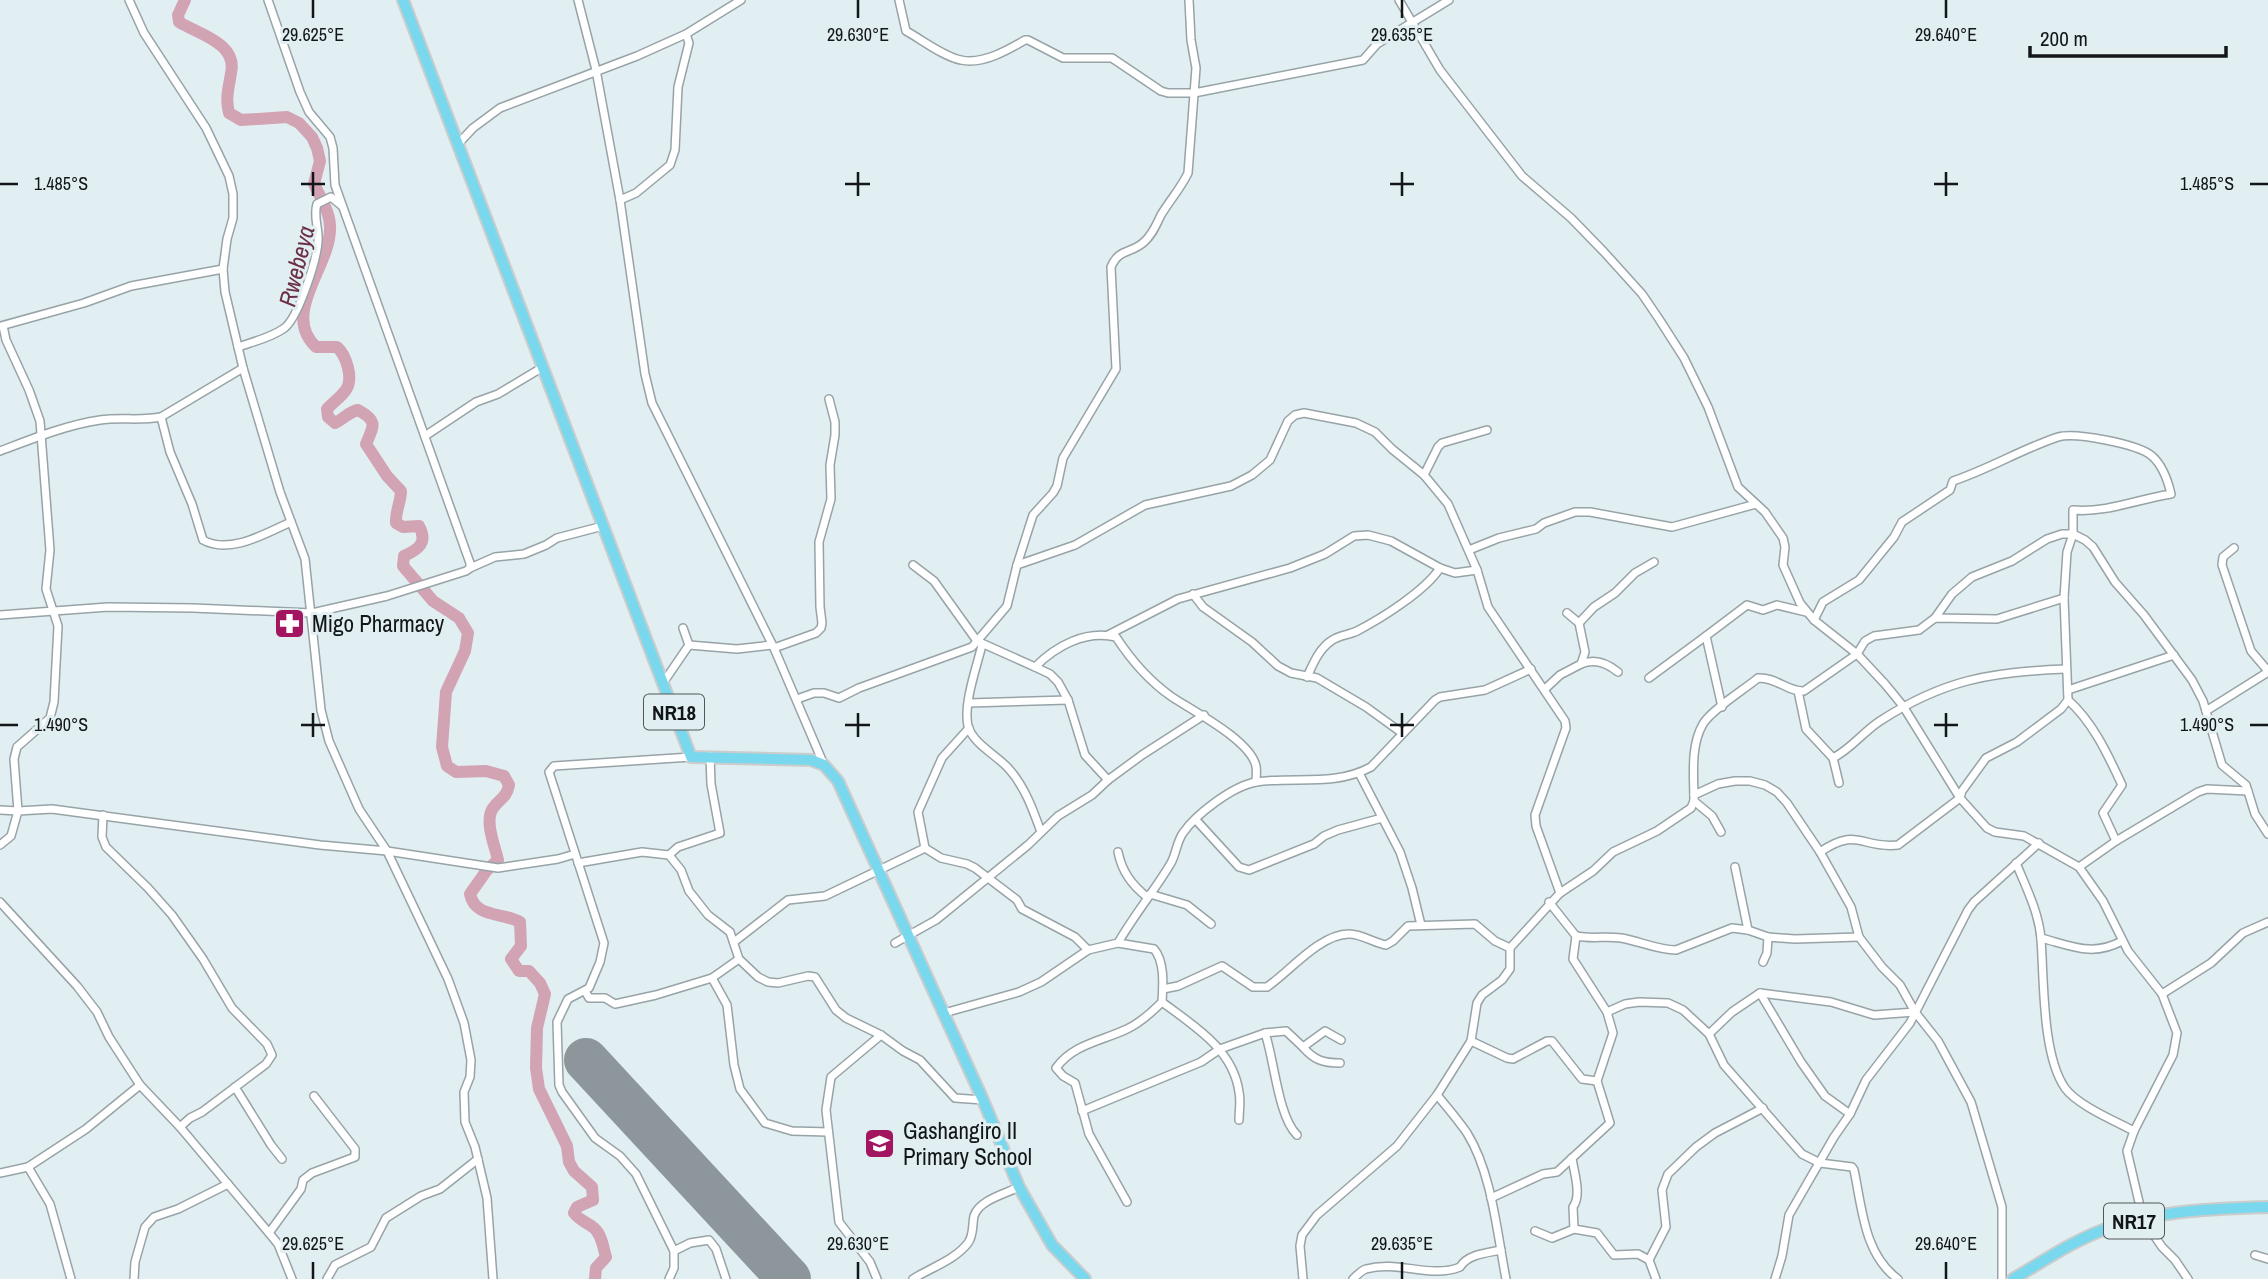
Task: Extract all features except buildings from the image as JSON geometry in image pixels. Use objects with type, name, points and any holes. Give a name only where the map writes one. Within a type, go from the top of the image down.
[{"type":"main road","name":"NR18","points":[[403,0],[691,757],[798,758],[824,765]]},
{"type":"main road","points":[[824,765],[838,781],[880,870],[1019,1187],[1052,1245],[1085,1279]]},
{"type":"main road","name":"NR17","points":[[2013,1279],[2092,1234],[2143,1219],[2194,1210],[2268,1207]]},
{"type":"street","points":[[129,0],[144,33],[206,128],[229,176],[233,194],[233,218],[223,269],[225,292],[243,368],[280,492],[305,559],[321,710],[329,741],[359,809],[387,850],[447,979],[464,1023],[471,1060],[470,1077],[464,1092],[465,1122],[478,1159],[490,1215],[493,1279]]},
{"type":"street","points":[[268,0],[309,112],[330,137],[335,185],[470,568]]},
{"type":"street","points":[[578,0],[596,70],[620,200],[645,374],[652,403],[773,647],[824,765]]},
{"type":"street","points":[[458,144],[473,128],[500,108],[686,34],[741,0]]},
{"type":"street","points":[[898,0],[906,31],[958,60],[978,60],[1007,51],[1028,40],[1063,58],[1112,58],[1168,93],[1194,93],[1363,60],[1377,44],[1450,0]]},
{"type":"street","points":[[797,699],[814,693],[843,697],[859,688],[972,647],[979,643],[1007,607],[1033,515],[1057,486],[1063,458],[1116,369],[1111,267],[1114,258],[1142,244],[1155,230],[1161,215],[1188,173],[1196,68],[1191,40],[1189,0]]},
{"type":"street","points":[[1399,0],[1440,71],[1522,176],[1571,218],[1604,252],[1642,294],[1659,318],[1684,358],[1708,407],[1738,487],[1756,504],[1783,538],[1783,565],[1800,603],[1814,620],[1857,654],[1903,706],[1960,798],[1978,819],[1995,832],[2024,836],[2039,843],[2079,867],[2103,901],[2122,941],[2161,994],[2176,1033],[2173,1055],[2127,1151],[2143,1219],[2188,1279]]},
{"type":"street","points":[[620,200],[636,194],[670,165],[674,150],[678,87],[689,43],[686,34]]},
{"type":"street","points":[[238,347],[281,331],[291,323],[305,289],[318,242],[314,212],[317,204],[331,197],[342,206]]},
{"type":"street","points":[[0,845],[10,836],[18,811],[14,759],[17,747],[50,718],[54,702],[58,626],[46,589],[50,551],[40,421],[2,326],[84,303],[131,286],[223,269]]},
{"type":"street","points":[[425,436],[476,402],[498,394],[543,367]]},
{"type":"street","points":[[0,451],[98,420],[147,420],[161,417],[243,368]]},
{"type":"street","points":[[689,645],[737,649],[773,647],[816,633],[822,623],[819,542],[831,499],[830,465],[835,435],[835,422],[829,399]]},
{"type":"street","points":[[1017,565],[1075,545],[1145,505],[1231,486],[1252,475],[1270,460],[1288,421],[1295,415],[1304,413],[1342,419],[1375,432],[1424,475],[1448,503],[1477,570],[1488,607],[1565,721],[1566,728],[1535,815],[1536,826],[1560,893]]},
{"type":"street","points":[[161,417],[170,452],[192,504],[203,540],[210,544],[224,545],[243,542],[291,522]]},
{"type":"street","points":[[1424,475],[1442,443],[1487,429]]},
{"type":"street","points":[[1814,620],[1823,602],[1859,580],[1894,537],[1902,522],[1950,490],[1953,481],[1980,472],[2060,436],[2115,442],[2150,454],[2160,467],[2171,494],[2092,512],[2073,510],[2073,534],[2067,552],[2064,598],[2068,700],[2061,709],[2017,742],[1986,758],[1962,791],[1960,798],[1898,845],[1887,846],[1847,839],[1833,843],[1820,852]]},
{"type":"street","points":[[1469,550],[1499,538],[1536,529],[1544,523],[1575,512],[1590,512],[1672,527],[1756,504]]},
{"type":"street","points":[[0,615],[108,607],[180,607],[312,613],[409,590],[466,571],[495,557],[524,554],[557,538],[603,526]]},
{"type":"street","points":[[1303,1279],[1300,1246],[1302,1236],[1317,1215],[1397,1146],[1437,1095],[1471,1041],[1477,1003],[1482,995],[1502,981],[1510,969],[1510,948],[1549,902],[1593,871],[1613,852],[1657,831],[1691,808],[1694,798],[1694,768],[1703,723],[1758,678],[1775,680],[1798,691],[1804,691],[1857,654],[1865,641],[1874,636],[1919,630],[1935,618],[1957,589],[1972,577],[2012,561],[2047,539],[2073,534],[2093,547],[2115,582],[2174,655],[2192,680],[2206,711],[2222,765],[2243,781],[2255,814],[2268,834]]},
{"type":"street","points":[[1035,667],[1049,652],[1065,643],[1108,635],[1193,594],[1290,568],[1325,554],[1354,536],[1391,541],[1440,568],[1455,573],[1477,570]]},
{"type":"street","points":[[2206,711],[2268,671],[2251,651],[2222,565],[2223,557],[2234,548]]},
{"type":"street","points":[[1579,623],[1635,573],[1654,562]]},
{"type":"street","points":[[913,565],[934,581],[979,643],[1035,667],[1058,682],[1068,700],[1085,755],[1108,780]]},
{"type":"street","points":[[1307,677],[1318,655],[1329,642],[1355,632],[1422,589],[1433,580],[1440,568]]},
{"type":"street","points":[[1193,594],[1203,607],[1252,642],[1278,666],[1291,673],[1317,678],[1366,707],[1402,733]]},
{"type":"street","points":[[1935,618],[1997,619],[2064,598]]},
{"type":"street","points":[[1649,678],[1747,605],[1763,610],[1777,606],[1807,612]]},
{"type":"street","points":[[1567,612],[1579,623],[1585,652],[1581,664]]},
{"type":"street","points":[[683,628],[689,645]]},
{"type":"street","points":[[1108,635],[1116,637],[1134,664],[1171,696],[1204,715],[1244,748],[1256,766],[1256,782]]},
{"type":"street","points":[[1706,636],[1723,707]]},
{"type":"street","points":[[979,643],[969,703],[969,728],[975,738],[1010,770],[1030,802],[1041,832]]},
{"type":"street","points":[[663,683],[689,645]]},
{"type":"street","points":[[2068,690],[2174,655]]},
{"type":"street","points":[[1545,690],[1560,675],[1595,660],[1618,672]]},
{"type":"street","points":[[1118,943],[1172,860],[1182,833],[1219,798],[1234,789],[1256,782],[1325,781],[1359,773],[1371,767],[1440,697],[1485,690],[1531,669]]},
{"type":"street","points":[[1833,758],[1857,741],[1867,730],[1903,706],[1948,685],[2023,671],[2065,669]]},
{"type":"street","points":[[1798,691],[1806,729],[1833,758],[1839,783]]},
{"type":"street","points":[[969,703],[1068,700]]},
{"type":"street","points":[[2068,700],[2081,712],[2110,759],[2122,785],[2103,813],[2116,841]]},
{"type":"street","points":[[895,943],[936,920],[1058,816],[1204,715]]},
{"type":"street","points":[[969,728],[942,758],[918,812],[925,848],[941,858],[967,864],[1017,900],[1022,909],[1075,937],[1088,950]]},
{"type":"street","points":[[669,855],[678,847],[720,833],[711,784],[710,756]]},
{"type":"street","points":[[669,1279],[674,1268],[674,1251],[636,1174],[620,1156],[595,1139],[559,1085],[557,1022],[568,999],[589,988],[600,962],[604,943],[549,772],[554,766],[691,757]]},
{"type":"street","points":[[1359,773],[1399,852],[1421,925]]},
{"type":"street","points":[[1694,798],[1718,784],[1750,781],[1765,785],[1777,792],[1787,803],[1820,852],[1851,907],[1859,937],[1900,985],[1949,1058],[1971,1102],[2002,1207],[2002,1279]]},
{"type":"street","points":[[2079,867],[2116,841],[2198,792],[2207,789],[2248,791]]},
{"type":"street","points":[[1694,798],[1712,816],[1721,832]]},
{"type":"street","points":[[0,810],[52,808],[320,845],[387,850],[498,868],[575,854]]},
{"type":"street","points":[[103,816],[102,837],[106,847],[172,915],[203,959],[232,1008],[267,1044],[272,1055],[266,1064],[180,1127]]},
{"type":"street","points":[[1196,820],[1239,867],[1249,870],[1314,844],[1338,830],[1382,818]]},
{"type":"street","points":[[1775,1279],[1789,1215],[1850,1114],[1866,1080],[1910,1023],[1969,910],[2039,843]]},
{"type":"street","points":[[734,942],[788,900],[825,896],[925,848]]},
{"type":"street","points":[[578,863],[642,852],[669,855],[708,915],[730,932],[739,959],[758,977],[778,983],[814,977],[836,1010],[920,1059],[955,1098],[983,1100]]},
{"type":"street","points":[[1118,852],[1121,867],[1135,888],[1148,896],[1187,905],[1211,924]]},
{"type":"street","points":[[2016,863],[2034,906],[2041,938],[2041,964],[2052,1055],[2059,1075],[2066,1090],[2080,1101],[2134,1132]]},
{"type":"street","points":[[1735,867],[1748,930]]},
{"type":"street","points":[[0,902],[77,986],[97,1012],[109,1037],[140,1085],[180,1127],[270,1233],[278,1244],[292,1279]]},
{"type":"street","points":[[1491,1198],[1543,1174],[1557,1172],[1609,1123],[1597,1081],[1613,1040],[1608,1012],[1573,959],[1576,936],[1549,902]]},
{"type":"street","points":[[2161,994],[2211,964],[2244,933],[2268,922]]},
{"type":"street","points":[[1163,989],[1178,986],[1222,966],[1253,987],[1267,988],[1307,954],[1332,938],[1352,934],[1386,944],[1393,941],[1408,926],[1475,924],[1495,941],[1510,948]]},
{"type":"street","points":[[1576,936],[1643,942],[1666,950],[1676,950],[1732,928],[1768,937],[1859,937]]},
{"type":"street","points":[[1763,962],[1767,953],[1768,937]]},
{"type":"street","points":[[2041,938],[2089,950],[2110,947],[2122,941]]},
{"type":"street","points":[[944,1013],[1019,992],[1041,982],[1088,950],[1118,943],[1154,949],[1159,954],[1162,1002],[1129,1029],[1084,1045],[1063,1057],[1056,1068],[1063,1076],[1076,1083],[1089,1134],[1127,1202]]},
{"type":"street","points":[[585,991],[589,998],[604,998],[615,1004],[712,978],[739,959]]},
{"type":"street","points":[[712,978],[727,1005],[734,1065],[740,1088],[765,1123],[792,1131],[828,1132]]},
{"type":"street","points":[[1709,1034],[1732,1012],[1760,993],[1830,1002],[1874,1015],[1916,1012]]},
{"type":"street","points":[[1760,993],[1801,1062],[1825,1096],[1850,1114]]},
{"type":"street","points":[[1162,1002],[1201,1031],[1226,1058],[1239,1093],[1239,1120]]},
{"type":"street","points":[[1608,1012],[1625,1004],[1668,1003],[1683,1010],[1709,1034],[1724,1065],[1802,1154],[1820,1163],[1852,1167],[1869,1241],[1890,1273],[1898,1279]]},
{"type":"street","points":[[1082,1111],[1201,1062],[1220,1049],[1265,1033],[1286,1031],[1315,1059],[1340,1063]]},
{"type":"street","points":[[1303,1047],[1325,1031],[1341,1040]]},
{"type":"street","points":[[1265,1033],[1283,1108],[1293,1132],[1297,1135]]},
{"type":"street","points":[[877,1279],[870,1262],[839,1222],[826,1110],[831,1077],[881,1035]]},
{"type":"street","points":[[1471,1041],[1513,1059],[1552,1041],[1583,1079],[1597,1081]]},
{"type":"street","points":[[0,1173],[28,1167],[86,1129],[140,1085]]},
{"type":"street","points":[[235,1087],[282,1158]]},
{"type":"street","points":[[1437,1095],[1468,1135],[1476,1153],[1491,1198],[1506,1279]]},
{"type":"street","points":[[270,1233],[301,1189],[303,1180],[312,1173],[355,1157],[355,1149],[314,1096]]},
{"type":"street","points":[[1649,1260],[1666,1227],[1662,1190],[1668,1174],[1715,1133],[1763,1108]]},
{"type":"street","points":[[1572,1158],[1578,1193],[1573,1207],[1574,1229]]},
{"type":"street","points":[[327,1279],[335,1265],[371,1247],[386,1218],[421,1196],[440,1189],[478,1159]]},
{"type":"street","points":[[28,1167],[50,1204],[71,1279]]},
{"type":"street","points":[[134,1279],[135,1262],[145,1227],[155,1217],[178,1209],[228,1184]]},
{"type":"street","points":[[913,1279],[968,1242],[972,1235],[975,1214],[981,1205],[1019,1187]]},
{"type":"street","points":[[1535,1231],[1552,1238],[1574,1229],[1597,1233],[1614,1255],[1637,1254],[1649,1260],[1656,1279]]},
{"type":"street","points":[[674,1251],[690,1243],[709,1240],[716,1249],[726,1279]]},
{"type":"street","points":[[1353,1279],[1364,1269],[1383,1268],[1444,1275],[1460,1268],[1463,1262],[1476,1255],[1501,1250]]},
{"type":"street","points":[[2255,1255],[2268,1259]]},
{"type":"waterway","name":"Rwebeya","points":[[185,0],[178,15],[179,22],[223,47],[232,63],[227,97],[229,113],[241,120],[287,117],[299,123],[312,137],[317,148],[320,161],[314,184],[327,212],[330,230],[328,245],[310,290],[303,320],[307,334],[316,347],[337,347],[348,366],[349,383],[343,394],[327,409],[328,417],[335,423],[358,410],[369,417],[372,428],[366,444],[387,476],[401,491],[396,523],[403,527],[419,526],[422,532],[421,545],[404,556],[403,566],[433,601],[459,618],[468,633],[465,651],[446,692],[442,747],[447,766],[456,772],[486,771],[504,776],[509,785],[491,813],[491,834],[498,860],[487,870],[470,894],[473,902],[483,911],[520,922],[521,946],[511,959],[519,971],[529,971],[540,983],[545,994],[537,1028],[536,1068],[539,1089],[567,1146],[569,1162],[574,1171],[592,1187],[593,1200],[577,1207],[574,1213],[594,1228],[602,1241],[606,1257],[596,1268],[595,1279]]},
{"type":"runway","points":[[586,1060],[789,1279]]},
{"type":"place","name":"Migo Pharmacy","points":[[289,623]]},
{"type":"place","name":"Gashangiro II Primary School","points":[[880,1143]]}]
